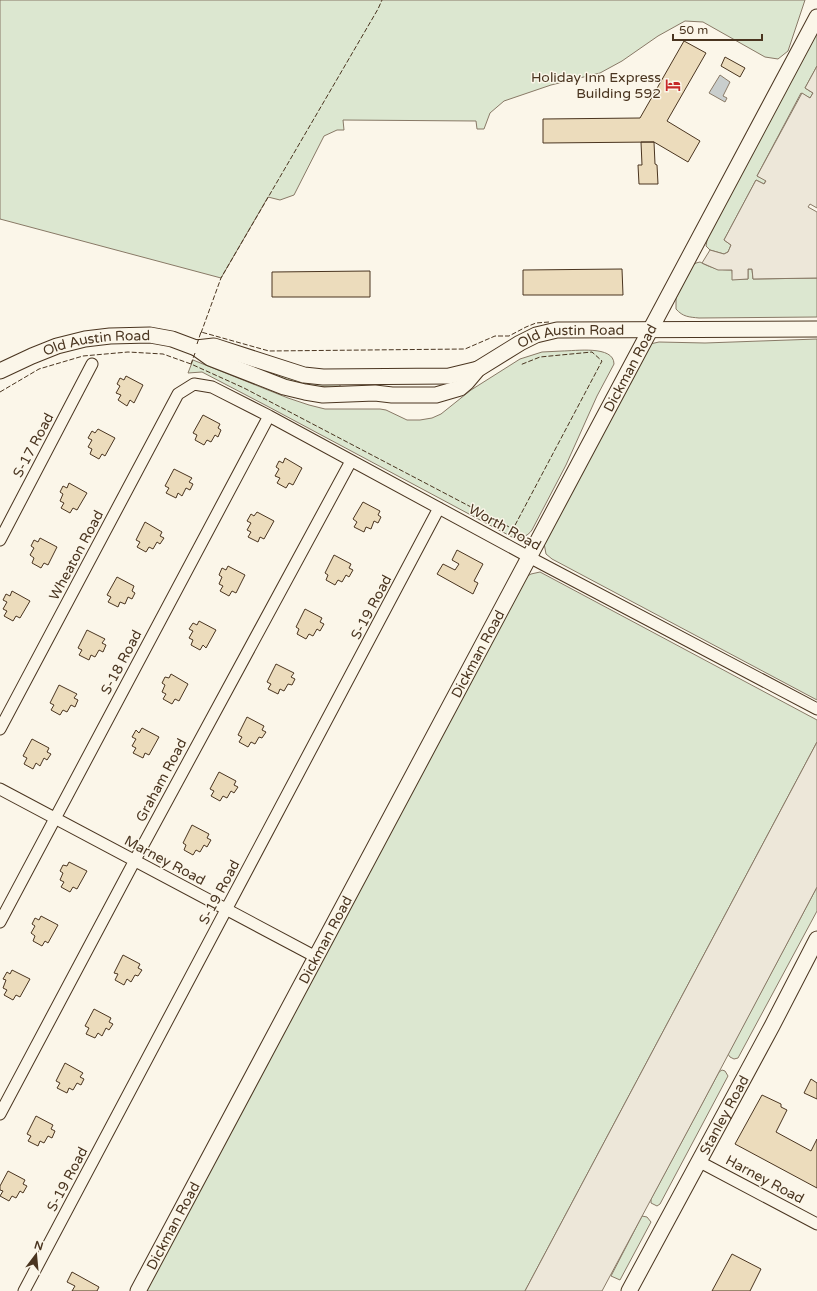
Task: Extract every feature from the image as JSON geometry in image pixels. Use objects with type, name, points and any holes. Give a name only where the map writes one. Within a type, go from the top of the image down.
[{"type":"street","name":"Dickman Road","points":[[138,1291],[817,17]]},
{"type":"street","name":"Old Austin Road","points":[[0,371],[57,346],[85,339],[110,336],[150,335],[172,339],[196,348],[210,358],[284,387],[304,392],[323,395],[374,392],[392,395],[436,395],[460,388],[478,370],[520,343],[536,335],[557,330],[817,329]]},
{"type":"street","name":"Old Austin Road","points":[[196,348],[214,346],[304,375],[323,377],[449,376],[478,370]]},
{"type":"street","name":"S-17 Road","points":[[0,540],[92,364]]},
{"type":"street","name":"Worth Road","points":[[178,394],[194,384],[212,387],[817,709]]},
{"type":"street","name":"Wheaton Road","points":[[0,730],[178,394]]},
{"type":"street","name":"S-18 Road","points":[[0,922],[269,416]]},
{"type":"street","name":"Graham Road","points":[[0,1114],[134,860],[351,461]]},
{"type":"street","name":"S-19 Road","points":[[24,1291],[439,508]]},
{"type":"street","name":"Marney Road","points":[[0,789],[316,957]]},
{"type":"street","name":"Stanley Road","points":[[629,1291],[772,1026],[817,939]]},
{"type":"street","name":"Harney Road","points":[[698,1161],[817,1224]]},
{"type":"green space","points":[[0,0],[805,0],[788,51],[778,59],[765,57],[703,22],[685,21],[658,36],[622,61],[600,73],[551,85],[504,101],[490,113],[484,129],[477,129],[476,121],[343,120],[344,130],[337,130],[324,136],[294,195],[280,200],[268,197],[221,278],[0,219]]},
{"type":"green space","points":[[817,33],[817,66],[805,88],[813,93],[810,98],[801,93],[757,176],[766,180],[764,184],[756,180],[724,240],[731,245],[728,252],[724,254],[710,250],[706,246],[708,235]]},
{"type":"green space","points":[[700,262],[723,270],[732,270],[733,279],[748,279],[748,269],[752,269],[753,279],[817,278],[817,317],[699,318],[684,315],[676,309],[676,298],[693,265]]},
{"type":"green space","points":[[817,339],[817,700],[552,559],[546,554],[544,543],[650,344],[659,342],[705,343]]},
{"type":"green space","points":[[593,350],[608,354],[612,358],[614,364],[597,396],[566,465],[532,530],[526,536],[518,538],[512,537],[202,372],[188,373],[193,360],[309,405],[325,409],[380,409],[386,410],[407,420],[420,420],[432,418],[441,414],[471,390],[520,359],[542,352]]},
{"type":"green space","points":[[231,360],[340,381],[340,388],[300,385]]},
{"type":"green space","points":[[540,572],[817,720],[817,742],[525,1291],[144,1291],[524,578],[531,574]]},
{"type":"green space","points":[[817,887],[817,911],[738,1058],[734,1059],[728,1054]]},
{"type":"green space","points":[[722,1070],[725,1071],[728,1076],[660,1204],[657,1206],[651,1203],[651,1199],[719,1072]]},
{"type":"green space","points":[[642,1216],[647,1217],[651,1222],[620,1280],[611,1276]]},
{"type":"shaded area","points":[[817,66],[817,208],[810,204],[808,207],[817,212],[817,278],[753,279],[752,269],[748,269],[748,279],[732,280],[732,270],[718,270],[702,263],[710,250],[724,254],[728,252],[731,245],[724,240],[756,180],[764,184],[766,181],[757,176],[802,93],[810,98],[813,93],[805,88]]},
{"type":"shaded area","points":[[720,75],[730,82],[723,96],[727,98],[725,102],[709,93]]},
{"type":"shaded area","points":[[817,742],[817,887],[701,1106],[602,1291],[525,1291]]},
{"type":"building","name":"Holiday Inn Express Building 592","points":[[684,41],[706,53],[667,121],[700,141],[688,162],[654,142],[543,143],[543,119],[640,118]]},
{"type":"building","points":[[725,57],[745,68],[740,77],[721,66]]},
{"type":"building","points":[[641,142],[654,142],[658,184],[639,184],[638,165],[642,165]]},
{"type":"building","points":[[622,269],[623,295],[523,295],[523,270]]},
{"type":"building","points":[[370,271],[370,297],[272,297],[272,272]]},
{"type":"building","points":[[126,376],[143,385],[134,403],[130,400],[127,406],[118,400],[121,395],[116,393],[120,386],[117,384],[120,378],[124,380]]},
{"type":"building","points":[[203,415],[220,424],[218,428],[221,430],[218,437],[215,435],[211,442],[207,440],[204,445],[195,440],[197,435],[193,433]]},
{"type":"building","points":[[98,429],[115,438],[105,456],[102,454],[99,459],[90,454],[92,449],[88,447],[92,440],[88,438],[92,431],[95,433]]},
{"type":"building","points":[[285,458],[302,468],[293,485],[289,483],[286,488],[277,483],[280,478],[275,476],[279,469],[276,467],[279,461],[283,463]]},
{"type":"building","points":[[174,469],[192,478],[189,482],[193,484],[190,490],[186,488],[182,496],[178,493],[176,498],[166,493],[169,488],[165,486]]},
{"type":"building","points":[[69,483],[87,493],[77,510],[73,508],[70,513],[61,508],[64,503],[60,501],[63,494],[60,492],[63,486],[67,488]]},
{"type":"building","points":[[363,502],[380,511],[378,515],[381,517],[378,523],[374,521],[371,529],[366,527],[364,532],[354,527],[357,522],[353,519]]},
{"type":"building","points":[[257,512],[274,521],[264,539],[260,537],[258,542],[248,537],[251,532],[247,530],[251,523],[247,521],[251,514],[254,516]]},
{"type":"building","points":[[145,522],[162,532],[160,536],[164,538],[160,544],[157,542],[153,549],[149,547],[146,552],[137,547],[140,542],[136,540]]},
{"type":"building","points":[[40,538],[57,547],[48,565],[44,563],[41,568],[32,563],[34,558],[30,555],[34,548],[31,546],[34,540],[38,542]]},
{"type":"building","points":[[457,550],[483,564],[474,581],[478,583],[473,594],[437,574],[443,564],[455,570],[459,564],[452,560]]},
{"type":"building","points":[[334,555],[351,564],[349,568],[353,570],[349,577],[346,575],[342,582],[338,580],[335,585],[326,580],[328,575],[325,573]]},
{"type":"building","points":[[228,566],[245,575],[236,593],[232,591],[229,596],[220,591],[223,586],[219,584],[222,577],[219,575],[222,568],[226,570]]},
{"type":"building","points":[[117,577],[134,586],[132,591],[135,593],[132,599],[128,597],[125,604],[120,602],[118,607],[108,602],[111,597],[107,595]]},
{"type":"building","points":[[12,591],[30,601],[20,618],[16,616],[13,621],[4,616],[7,611],[3,609],[7,602],[3,600],[6,594],[10,596]]},
{"type":"building","points":[[305,609],[322,618],[320,622],[324,624],[320,631],[317,629],[313,636],[309,634],[306,639],[297,634],[299,629],[296,627]]},
{"type":"building","points":[[199,621],[216,630],[206,648],[203,645],[200,650],[191,645],[193,640],[189,638],[193,631],[189,629],[193,623],[197,625]]},
{"type":"building","points":[[87,630],[105,639],[102,643],[106,645],[103,652],[99,650],[95,657],[91,655],[89,660],[79,655],[82,650],[78,648]]},
{"type":"building","points":[[276,664],[294,673],[291,677],[295,679],[292,685],[288,684],[284,691],[280,689],[278,694],[268,689],[271,684],[267,682]]},
{"type":"building","points":[[171,674],[188,684],[179,701],[175,699],[172,704],[163,699],[166,694],[162,692],[165,685],[162,683],[165,677],[169,678]]},
{"type":"building","points":[[59,685],[77,694],[74,698],[78,700],[75,707],[71,705],[67,712],[63,710],[60,715],[51,710],[54,705],[50,703]]},
{"type":"building","points":[[247,717],[264,726],[262,730],[266,732],[262,738],[259,737],[255,744],[251,742],[248,747],[239,742],[242,737],[238,735]]},
{"type":"building","points":[[142,728],[159,737],[149,755],[145,753],[143,758],[133,753],[136,748],[132,746],[136,739],[132,737],[136,730],[139,733]]},
{"type":"building","points":[[32,739],[49,748],[47,752],[51,754],[47,760],[44,758],[40,766],[36,763],[33,769],[24,764],[27,758],[23,756]]},
{"type":"building","points":[[219,772],[236,781],[234,785],[238,787],[234,793],[231,791],[227,798],[223,796],[220,801],[211,796],[214,791],[210,789]]},
{"type":"building","points":[[192,825],[209,834],[207,838],[211,840],[207,847],[204,845],[200,852],[196,850],[193,855],[184,850],[186,845],[183,843]]},
{"type":"building","points":[[69,862],[87,871],[77,889],[73,887],[70,892],[61,887],[64,882],[60,880],[63,873],[60,871],[63,865],[67,866]]},
{"type":"building","points":[[41,916],[58,925],[48,943],[45,941],[42,946],[33,941],[35,936],[31,933],[35,926],[32,924],[35,918],[39,920]]},
{"type":"building","points":[[123,955],[140,964],[138,968],[142,970],[138,976],[135,975],[131,982],[127,979],[124,985],[115,980],[118,974],[114,973]]},
{"type":"building","points":[[12,970],[30,979],[20,997],[16,995],[13,1000],[4,995],[7,990],[3,988],[6,980],[3,979],[7,972],[10,974]]},
{"type":"building","points":[[94,1009],[111,1018],[109,1022],[113,1024],[109,1030],[106,1028],[102,1036],[98,1033],[95,1038],[86,1034],[89,1028],[85,1026]]},
{"type":"building","points":[[65,1063],[83,1073],[80,1077],[84,1079],[81,1085],[77,1083],[73,1090],[69,1088],[67,1093],[57,1088],[60,1083],[56,1081]]},
{"type":"building","points":[[811,1079],[817,1083],[817,1099],[804,1093]]},
{"type":"building","points":[[762,1095],[781,1104],[781,1107],[787,1110],[776,1132],[811,1151],[817,1139],[817,1188],[735,1144]]},
{"type":"building","points":[[36,1116],[53,1125],[51,1129],[55,1131],[52,1138],[48,1136],[44,1143],[40,1141],[38,1146],[28,1141],[31,1136],[27,1134]]},
{"type":"building","points":[[8,1171],[25,1180],[23,1184],[27,1186],[23,1193],[20,1191],[16,1198],[12,1196],[9,1201],[0,1196],[3,1191],[0,1190],[0,1186]]},
{"type":"building","points":[[732,1254],[761,1269],[750,1291],[712,1291]]},
{"type":"building","points":[[72,1272],[99,1287],[97,1291],[72,1291],[75,1286],[67,1282]]},
{"type":"fence","points":[[201,333],[221,278],[382,0]]},
{"type":"fence","points":[[197,344],[201,332],[269,351],[465,349],[495,336],[509,336],[536,323],[549,322]]},
{"type":"fence","points":[[0,392],[39,369],[83,356],[128,352],[163,354],[191,364]]},
{"type":"fence","points":[[195,353],[191,364],[244,388],[513,529],[602,361],[592,352],[540,357],[520,365]]},
{"type":"place","name":"Holiday Inn Express Building 592","points":[[673,85]]}]
